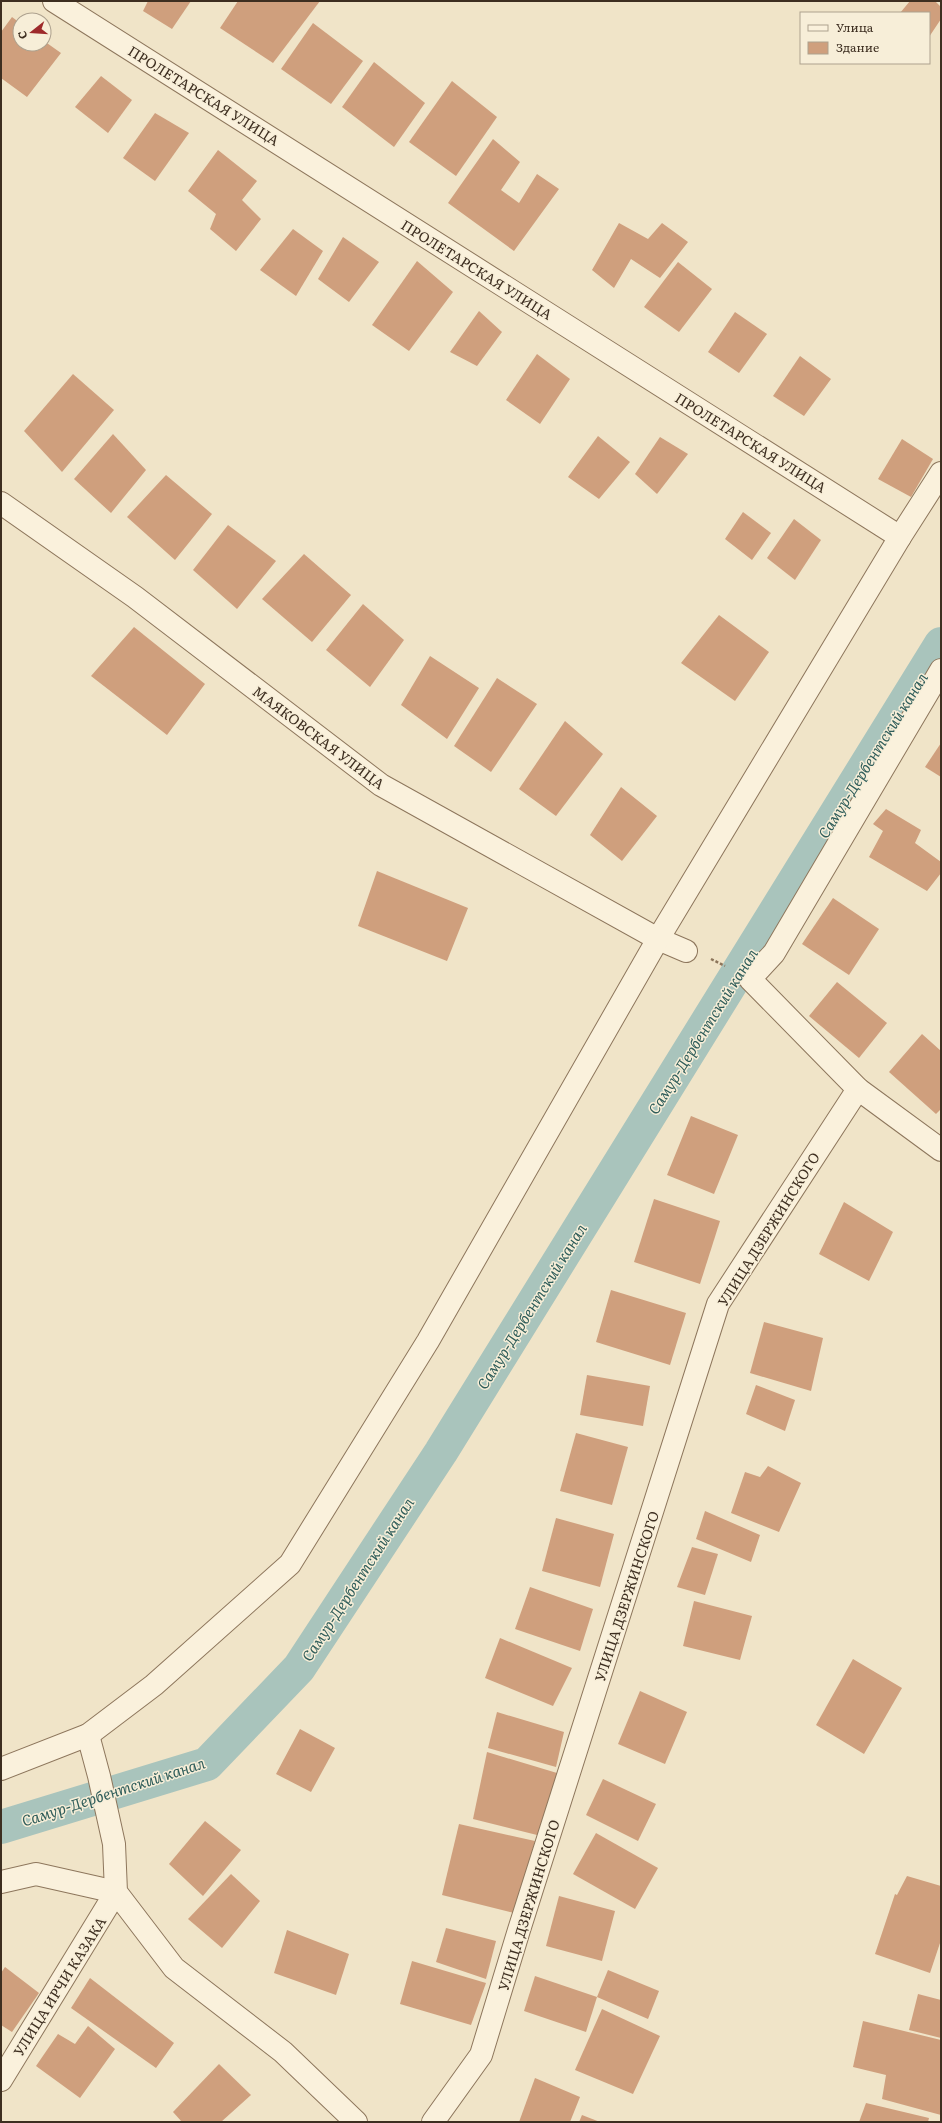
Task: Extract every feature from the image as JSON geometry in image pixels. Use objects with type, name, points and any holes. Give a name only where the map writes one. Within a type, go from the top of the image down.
[{"type":"street","name":"ПРОЛЕТАРСКАЯ УЛИЦА","points":[[54,1],[900,537]]},
{"type":"street","points":[[1,1768],[88,1735],[154,1685],[290,1564],[428,1341],[658,939],[900,537],[941,473]]},
{"type":"street","name":"МАЯКОВСКАЯ УЛИЦА","points":[[1,503],[135,597],[381,785],[658,939],[686,951]]},
{"type":"street","points":[[941,670],[774,953],[750,979],[858,1089],[941,1150]]},
{"type":"street","name":"УЛИЦА ДЗЕРЖИНСКОГО","points":[[434,2122],[481,2055],[519,1930],[718,1304],[858,1089]]},
{"type":"street","points":[[88,1735],[114,1844],[116,1892],[174,1968],[283,2052],[356,2122]]},
{"type":"street","points":[[1,1882],[36,1874],[116,1892]]},
{"type":"street","name":"УЛИЦА ИРЧИ КАЗАКА","points":[[1,2080],[116,1892]]},
{"type":"path","points":[[686,951],[705,956],[750,979]]},
{"type":"building","points":[[148,1],[191,1],[172,29],[143,11]]},
{"type":"building","points":[[238,1],[320,1],[273,63],[220,28]]},
{"type":"building","points":[[910,1],[935,1],[941,7],[941,19],[930,36],[930,12],[901,12]]},
{"type":"building","points":[[12,17],[12,52],[52,52],[52,47],[61,53],[27,97],[1,78],[1,32]]},
{"type":"building","points":[[313,23],[363,61],[331,104],[281,69]]},
{"type":"building","points":[[374,62],[425,103],[394,147],[342,107]]},
{"type":"building","points":[[101,76],[132,100],[108,133],[75,107]]},
{"type":"building","points":[[452,81],[497,117],[456,176],[409,142]]},
{"type":"building","points":[[155,113],[189,133],[155,181],[123,158]]},
{"type":"building","points":[[493,139],[520,162],[501,190],[519,203],[537,174],[559,189],[514,251],[448,203]]},
{"type":"building","points":[[218,150],[257,181],[242,200],[261,219],[236,251],[210,229],[216,214],[188,191]]},
{"type":"building","points":[[619,223],[648,239],[662,223],[688,242],[660,278],[631,259],[614,288],[592,270]]},
{"type":"building","points":[[293,229],[323,251],[296,296],[260,270]]},
{"type":"building","points":[[343,237],[379,262],[349,302],[318,279]]},
{"type":"building","points":[[417,261],[453,292],[409,351],[372,325]]},
{"type":"building","points":[[678,262],[712,289],[679,332],[644,307]]},
{"type":"building","points":[[479,311],[502,332],[477,366],[450,352]]},
{"type":"building","points":[[735,312],[767,334],[739,373],[708,352]]},
{"type":"building","points":[[537,354],[570,379],[540,424],[506,400]]},
{"type":"building","points":[[800,356],[831,379],[804,416],[773,396]]},
{"type":"building","points":[[73,374],[114,410],[62,472],[24,431]]},
{"type":"building","points":[[113,434],[146,470],[111,513],[74,479]]},
{"type":"building","points":[[598,436],[630,462],[599,499],[568,477]]},
{"type":"building","points":[[660,437],[688,454],[657,494],[635,474]]},
{"type":"building","points":[[902,439],[933,459],[911,497],[878,479]]},
{"type":"building","points":[[166,475],[212,514],[175,560],[127,517]]},
{"type":"building","points":[[743,512],[771,533],[752,560],[725,539]]},
{"type":"building","points":[[794,519],[821,540],[795,580],[767,558]]},
{"type":"building","points":[[228,525],[276,561],[237,609],[193,570]]},
{"type":"building","points":[[304,554],[351,595],[312,642],[262,599]]},
{"type":"building","points":[[363,604],[404,640],[370,687],[326,650]]},
{"type":"building","points":[[719,615],[769,652],[735,701],[681,663]]},
{"type":"building","points":[[134,627],[205,684],[167,735],[91,676]]},
{"type":"building","points":[[430,656],[479,688],[447,739],[401,705]]},
{"type":"building","points":[[497,678],[537,704],[491,772],[454,746]]},
{"type":"building","points":[[565,721],[603,754],[556,816],[519,789]]},
{"type":"building","points":[[941,743],[941,777],[925,767]]},
{"type":"building","points":[[621,787],[657,816],[622,861],[590,835]]},
{"type":"building","points":[[886,809],[921,830],[915,843],[941,862],[941,873],[927,891],[869,857],[883,831],[873,824]]},
{"type":"building","points":[[377,871],[468,908],[447,961],[358,926]]},
{"type":"building","points":[[833,898],[879,929],[849,975],[802,944]]},
{"type":"building","points":[[837,982],[887,1023],[859,1058],[809,1016]]},
{"type":"building","points":[[922,1034],[941,1051],[941,1109],[936,1114],[889,1072]]},
{"type":"building","points":[[691,1116],[738,1135],[714,1194],[667,1175]]},
{"type":"building","points":[[654,1199],[720,1221],[700,1284],[634,1262]]},
{"type":"building","points":[[844,1202],[893,1232],[869,1281],[819,1254]]},
{"type":"building","points":[[611,1290],[686,1313],[670,1365],[596,1342]]},
{"type":"building","points":[[764,1322],[823,1338],[811,1391],[750,1373]]},
{"type":"building","points":[[587,1375],[650,1386],[643,1426],[580,1415]]},
{"type":"building","points":[[756,1385],[795,1400],[785,1431],[746,1414]]},
{"type":"building","points":[[576,1433],[628,1447],[612,1505],[560,1491]]},
{"type":"building","points":[[768,1466],[801,1483],[779,1532],[731,1513],[745,1472],[760,1477]]},
{"type":"building","points":[[705,1511],[760,1535],[751,1562],[696,1539]]},
{"type":"building","points":[[556,1518],[614,1534],[600,1587],[542,1571]]},
{"type":"building","points":[[692,1547],[718,1554],[705,1595],[677,1587]]},
{"type":"building","points":[[530,1587],[593,1609],[580,1651],[515,1629]]},
{"type":"building","points":[[694,1601],[752,1616],[740,1660],[683,1646]]},
{"type":"building","points":[[500,1638],[572,1668],[553,1706],[485,1678]]},
{"type":"building","points":[[853,1659],[902,1688],[864,1754],[816,1725]]},
{"type":"building","points":[[640,1691],[687,1712],[665,1764],[618,1744]]},
{"type":"building","points":[[497,1712],[564,1732],[556,1767],[488,1748]]},
{"type":"building","points":[[300,1729],[335,1748],[311,1792],[276,1774]]},
{"type":"building","points":[[487,1752],[557,1773],[541,1836],[473,1819]]},
{"type":"building","points":[[603,1779],[656,1804],[638,1841],[586,1815]]},
{"type":"building","points":[[205,1821],[241,1850],[203,1896],[169,1864]]},
{"type":"building","points":[[459,1824],[535,1841],[514,1913],[442,1895]]},
{"type":"building","points":[[596,1833],[658,1868],[635,1909],[573,1874]]},
{"type":"building","points":[[231,1874],[260,1901],[222,1948],[188,1919]]},
{"type":"building","points":[[907,1876],[941,1886],[941,1940],[930,1973],[875,1954],[895,1894],[897,1895]]},
{"type":"building","points":[[559,1896],[615,1911],[602,1961],[546,1946]]},
{"type":"building","points":[[446,1928],[496,1941],[486,1979],[436,1962]]},
{"type":"building","points":[[287,1930],[349,1954],[336,1995],[274,1973]]},
{"type":"building","points":[[412,1961],[486,1983],[471,2025],[400,2004]]},
{"type":"building","points":[[5,1967],[39,1993],[12,2032],[1,2025],[1,1973]]},
{"type":"building","points":[[608,1970],[659,1991],[648,2019],[597,1997]]},
{"type":"building","points":[[535,1976],[597,1997],[586,2032],[524,2011]]},
{"type":"building","points":[[90,1978],[174,2043],[156,2068],[71,2008]]},
{"type":"building","points":[[918,1994],[941,2000],[941,2038],[909,2030]]},
{"type":"building","points":[[602,2009],[660,2036],[633,2094],[575,2070]]},
{"type":"building","points":[[863,2021],[941,2040],[941,2115],[882,2099],[886,2075],[853,2067]]},
{"type":"building","points":[[88,2026],[115,2049],[80,2098],[36,2066],[58,2034],[75,2044]]},
{"type":"building","points":[[219,2064],[251,2095],[221,2122],[182,2122],[173,2112]]},
{"type":"building","points":[[535,2078],[580,2097],[570,2122],[519,2122]]},
{"type":"building","points":[[866,2103],[929,2118],[928,2122],[859,2122]]},
{"type":"building","points":[[582,2115],[600,2122],[579,2122]]},
{"type":"waterway","name":"Самур-Дербентский канал","points":[[1,1827],[207,1764],[299,1668],[441,1452],[941,644]]}]
